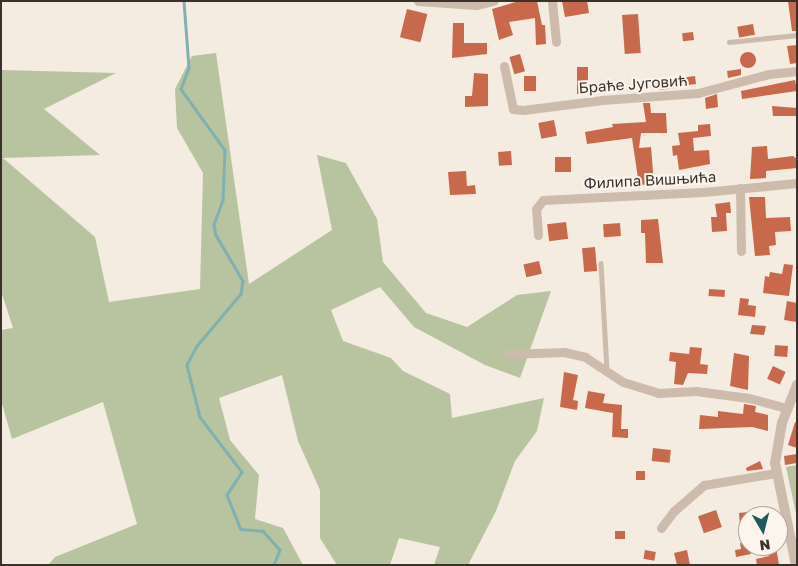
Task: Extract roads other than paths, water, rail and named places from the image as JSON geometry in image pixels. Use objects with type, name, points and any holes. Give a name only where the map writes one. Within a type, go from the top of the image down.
[{"type":"street","points":[[418,1],[476,5],[494,1]]},
{"type":"street","points":[[552,1],[556,42]]},
{"type":"street","name":"Браће Југовић","points":[[504,66],[513,109],[524,110],[602,100],[698,93],[769,74],[797,71]]},
{"type":"street","name":"Филипа Вишњића","points":[[538,234],[536,209],[543,200],[797,183]]},
{"type":"street","points":[[740,188],[741,251]]},
{"type":"street","points":[[508,354],[564,352],[585,357],[622,382],[658,393],[696,391],[749,398],[787,408]]},
{"type":"street","points":[[796,388],[787,408],[778,440],[776,473],[796,565]]},
{"type":"street","points":[[661,528],[674,511],[704,485],[776,473]]},
{"type":"lane","points":[[729,42],[797,35]]},
{"type":"lane","points":[[601,263],[607,372]]},
{"type":"waterway","points":[[184,1],[189,68],[181,89],[225,150],[223,200],[214,225],[216,235],[243,281],[241,294],[197,346],[187,365],[200,417],[242,472],[227,495],[241,529],[263,531],[280,550],[274,565]]}]
